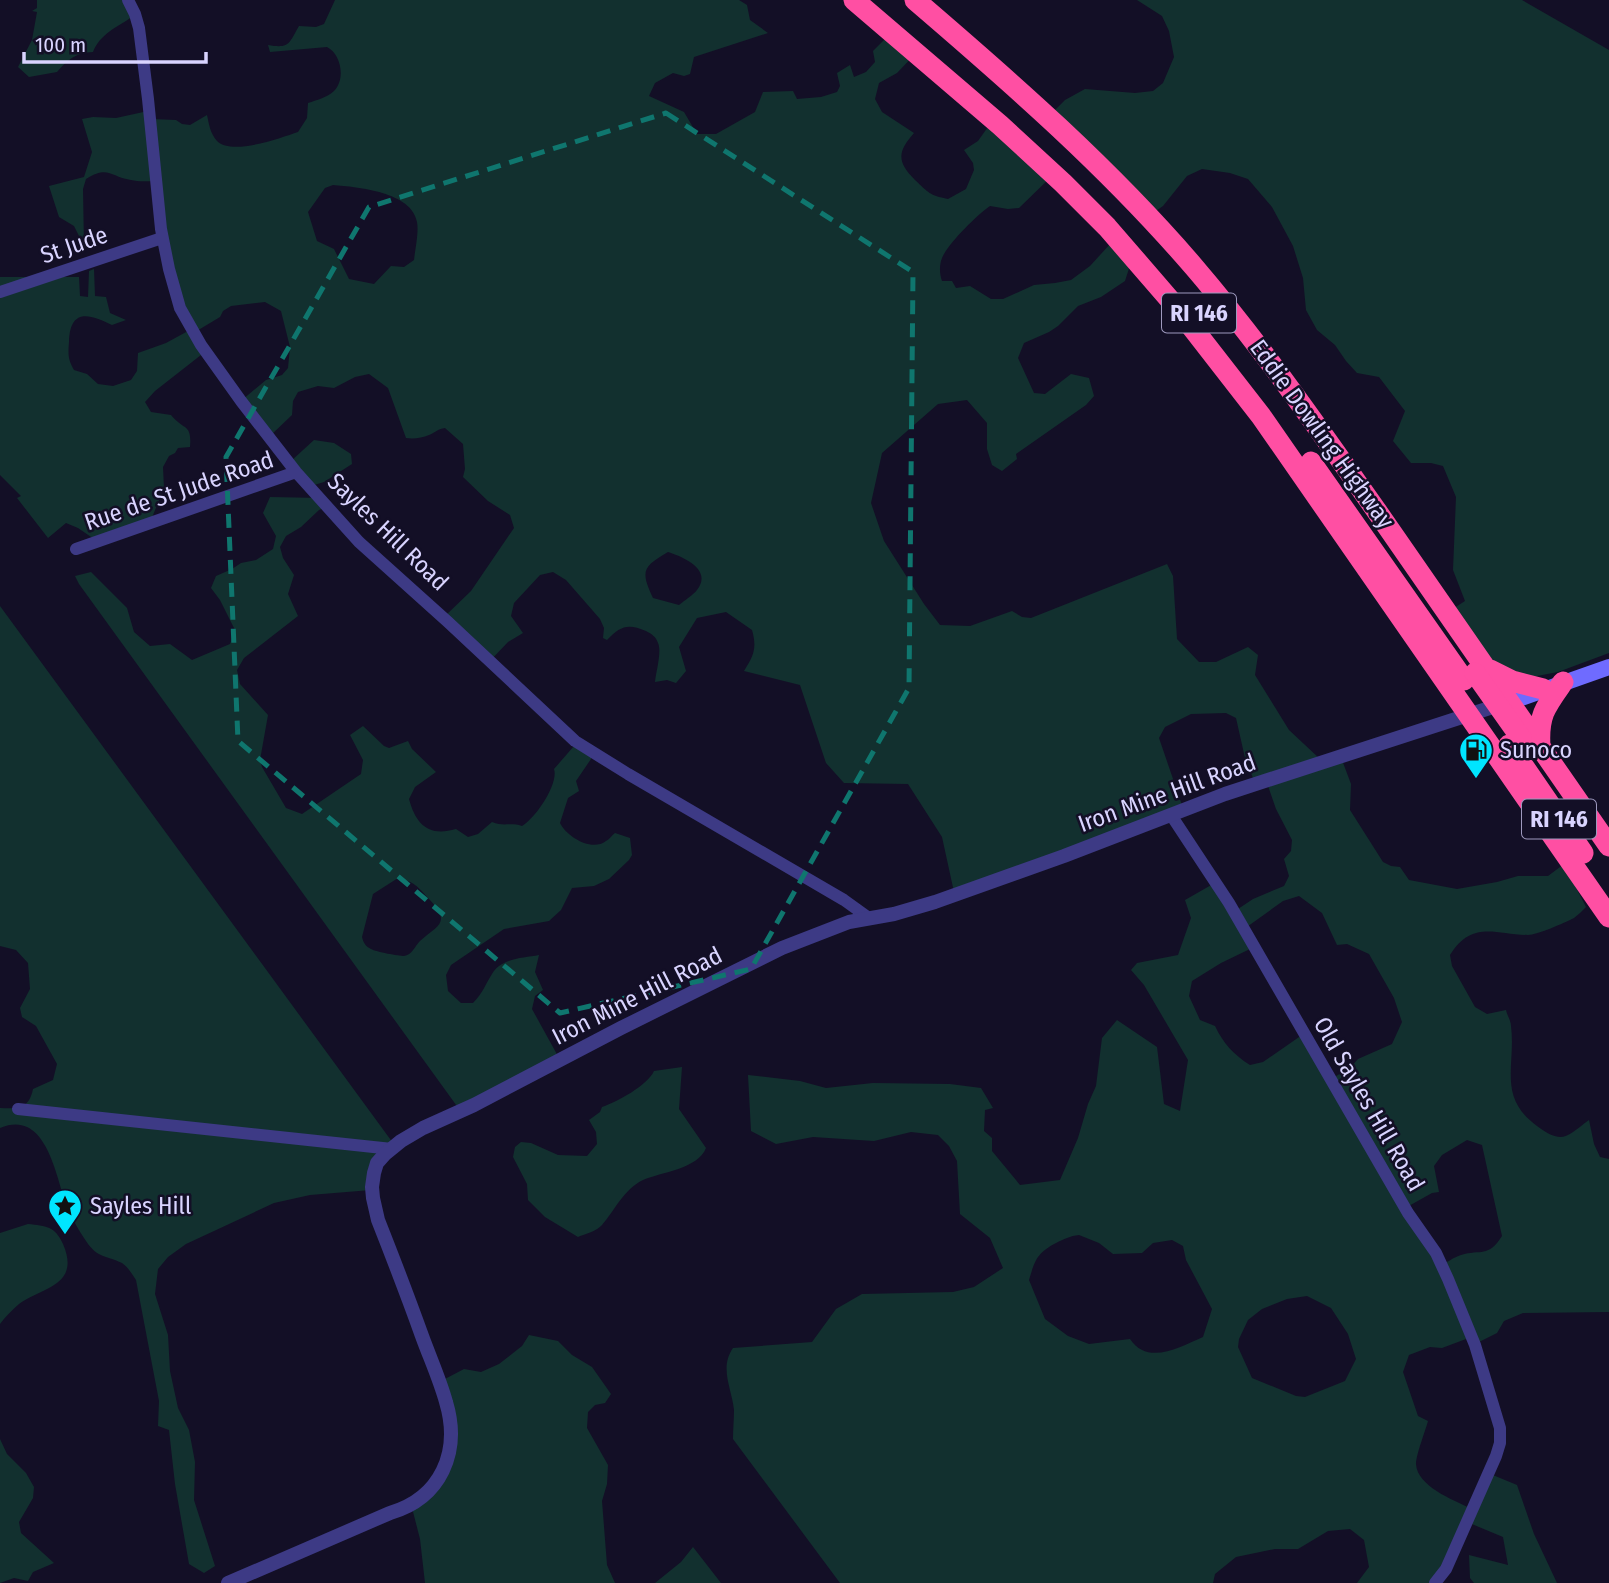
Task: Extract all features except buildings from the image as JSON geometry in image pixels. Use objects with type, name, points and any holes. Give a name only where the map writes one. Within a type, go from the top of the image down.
[{"type":"highway","points":[[854,0],[1080,199],[1203,340],[1261,416],[1609,916]]},
{"type":"highway","name":"Eddie Dowling Highway","points":[[873,0],[1045,149],[1167,275],[1265,399],[1378,556],[1475,674]]},
{"type":"highway","name":"Eddie Dowling Highway","points":[[897,0],[1051,133],[1171,258],[1269,381],[1609,866]]},
{"type":"highway","points":[[915,0],[1004,75],[1111,176],[1201,275],[1294,394],[1475,674],[1510,702],[1523,743],[1609,846]]},
{"type":"highway","points":[[1475,674],[1553,686],[1539,727],[1523,743]]},
{"type":"highway","name":"Eddie Dowling Highway","points":[[1523,743],[1609,892]]},
{"type":"main road","points":[[1510,702],[1609,667]]},
{"type":"street","name":"Sayles Hill Road","points":[[128,0],[139,28],[162,237],[174,292],[189,327],[296,472],[359,542],[575,741],[844,900],[869,918]]},
{"type":"street","name":"St Jude","points":[[0,292],[162,237]]},
{"type":"street","name":"Rue de St Jude Road","points":[[76,550],[296,472]]},
{"type":"street","points":[[1469,715],[1510,702]]},
{"type":"street","name":"Iron Mine Hill Road","points":[[228,1583],[417,1501],[438,1480],[448,1457],[451,1432],[447,1404],[378,1220],[373,1198],[372,1186],[377,1163],[392,1149],[423,1128],[474,1105],[782,948],[849,922],[894,914],[935,902],[1225,794],[1469,715]]},
{"type":"street","name":"Old Sayles Hill Road","points":[[1171,815],[1229,903],[1408,1213],[1436,1253],[1475,1345],[1500,1429],[1500,1443],[1446,1569],[1435,1583]]},
{"type":"street","points":[[18,1109],[392,1149]]},
{"type":"highlighted area","points":[[666,113],[913,272],[909,688],[751,969],[560,1013],[238,741],[226,457],[369,207]]},
{"type":"green space","points":[[37,0],[122,0],[132,17],[104,36],[93,52],[73,58],[57,72],[29,77],[18,67],[32,40],[37,12],[32,11],[37,8]]},
{"type":"green space","points":[[335,0],[739,0],[747,5],[750,20],[768,33],[694,57],[690,74],[684,76],[673,73],[655,83],[649,96],[684,112],[697,134],[716,134],[755,112],[763,92],[793,91],[797,99],[821,97],[837,92],[840,86],[837,73],[850,65],[854,77],[866,72],[875,62],[873,51],[895,29],[919,50],[897,73],[879,83],[875,99],[882,112],[914,133],[904,146],[901,157],[909,174],[923,188],[933,195],[948,199],[966,189],[974,170],[973,163],[964,150],[978,141],[995,117],[1055,173],[1019,208],[990,206],[972,222],[942,257],[942,281],[952,281],[956,288],[970,286],[991,299],[1003,299],[1034,285],[1071,280],[1090,266],[1111,243],[1133,256],[1125,281],[1101,297],[1078,306],[1049,332],[1024,343],[1018,358],[1034,393],[1045,394],[1071,374],[1089,378],[1094,396],[1086,405],[1016,454],[1017,459],[1002,471],[992,465],[987,449],[987,423],[967,400],[938,404],[882,453],[871,503],[884,541],[940,625],[970,626],[1012,611],[1022,617],[1031,618],[1167,564],[1173,576],[1177,639],[1199,662],[1216,662],[1248,647],[1258,655],[1255,675],[1289,730],[1320,759],[1342,760],[1351,784],[1350,810],[1383,862],[1400,867],[1409,880],[1457,889],[1518,876],[1548,876],[1564,864],[1586,907],[1576,917],[1528,935],[1484,931],[1475,933],[1458,944],[1450,955],[1452,966],[1475,1007],[1487,1014],[1506,1010],[1511,1026],[1513,1092],[1525,1115],[1546,1132],[1559,1137],[1569,1134],[1589,1120],[1600,1157],[1609,1159],[1609,1312],[1523,1313],[1504,1321],[1497,1333],[1473,1345],[1466,1339],[1442,1348],[1430,1347],[1409,1355],[1403,1372],[1418,1416],[1428,1421],[1416,1464],[1422,1479],[1437,1491],[1470,1508],[1488,1473],[1517,1485],[1534,1534],[1557,1583],[1474,1583],[1470,1578],[1469,1555],[1508,1565],[1503,1537],[1467,1522],[1433,1583],[1357,1583],[1369,1567],[1364,1540],[1350,1529],[1328,1531],[1298,1549],[1275,1549],[1236,1557],[1215,1574],[1213,1583],[840,1583],[733,1439],[734,1410],[727,1379],[727,1363],[733,1348],[812,1342],[836,1309],[862,1294],[953,1292],[974,1287],[1003,1268],[990,1238],[960,1214],[957,1161],[949,1146],[938,1135],[911,1132],[874,1141],[813,1137],[776,1144],[751,1131],[748,1075],[800,1081],[826,1088],[873,1083],[950,1084],[981,1088],[993,1108],[985,1110],[984,1131],[992,1138],[992,1151],[1020,1185],[1060,1180],[1096,1086],[1102,1038],[1117,1020],[1157,1047],[1164,1104],[1180,1111],[1188,1060],[1144,985],[1131,970],[1137,963],[1178,955],[1191,918],[1185,900],[1213,884],[1235,911],[1253,899],[1284,886],[1289,876],[1284,859],[1291,851],[1292,840],[1276,809],[1267,783],[1255,783],[1245,758],[1236,718],[1226,713],[1191,714],[1165,727],[1159,738],[1183,808],[954,892],[942,837],[908,784],[844,783],[826,763],[800,685],[744,671],[754,651],[752,630],[726,612],[697,618],[679,647],[686,671],[676,683],[667,680],[655,682],[659,651],[655,637],[634,627],[625,627],[607,640],[603,638],[604,628],[600,619],[566,580],[553,572],[540,575],[514,603],[511,616],[523,633],[508,642],[488,663],[444,617],[471,591],[514,528],[510,515],[488,501],[463,477],[463,444],[445,428],[424,437],[406,438],[388,388],[369,374],[355,377],[334,388],[318,386],[298,392],[293,401],[292,415],[270,436],[242,400],[266,380],[282,375],[288,368],[290,347],[281,311],[265,302],[231,306],[223,311],[220,317],[195,332],[201,355],[145,402],[151,412],[171,415],[190,434],[190,447],[178,448],[169,456],[163,467],[164,488],[151,520],[97,541],[66,523],[48,538],[17,498],[21,496],[0,475],[0,277],[79,277],[80,296],[88,297],[89,271],[94,269],[95,296],[106,297],[110,313],[126,320],[112,325],[88,316],[77,319],[73,324],[69,346],[71,363],[74,370],[87,374],[98,384],[113,386],[131,380],[137,371],[138,353],[166,343],[188,331],[155,181],[134,181],[105,172],[86,179],[83,189],[84,246],[74,226],[59,217],[49,186],[84,177],[92,152],[82,119],[116,118],[148,111],[151,119],[176,120],[190,125],[207,115],[211,132],[217,141],[233,147],[256,144],[298,132],[307,118],[308,103],[321,99],[338,86],[341,74],[339,61],[327,47],[270,52],[268,45],[285,45],[299,26],[316,27],[324,24]],"holes":[[[333,185],[356,187],[382,193],[405,204],[413,212],[417,222],[414,260],[404,267],[391,266],[374,284],[349,279],[334,249],[317,241],[308,212],[325,188]],[[668,552],[681,557],[699,570],[701,583],[697,590],[679,605],[653,598],[645,575],[653,562]],[[1299,896],[1322,913],[1337,945],[1347,944],[1369,954],[1394,998],[1402,1022],[1392,1044],[1358,1059],[1351,1067],[1333,1078],[1302,1035],[1263,1062],[1250,1065],[1239,1057],[1225,1043],[1215,1026],[1200,1020],[1189,996],[1192,981],[1250,949],[1244,929],[1283,901]],[[1467,1140],[1482,1145],[1502,1236],[1484,1252],[1461,1255],[1440,1266],[1407,1207],[1439,1192],[1434,1166],[1442,1155]],[[1079,1235],[1099,1243],[1113,1254],[1142,1253],[1153,1243],[1172,1240],[1183,1246],[1186,1260],[1212,1309],[1203,1337],[1175,1349],[1155,1353],[1137,1347],[1130,1339],[1089,1344],[1068,1336],[1045,1319],[1029,1280],[1031,1273],[1035,1262],[1045,1250]],[[1307,1296],[1331,1308],[1348,1334],[1356,1359],[1345,1381],[1305,1397],[1252,1378],[1238,1347],[1239,1339],[1248,1320],[1262,1309],[1287,1299]]]},
{"type":"green space","points":[[1137,0],[1522,0],[1609,50],[1609,653],[1558,672],[1537,676],[1518,677],[1489,662],[1451,610],[1465,601],[1453,570],[1456,497],[1443,466],[1411,463],[1393,441],[1405,411],[1379,377],[1357,373],[1335,345],[1317,330],[1306,310],[1303,278],[1293,246],[1272,207],[1248,179],[1202,169],[1187,176],[1163,206],[1153,213],[1050,115],[1065,100],[1085,89],[1135,93],[1153,91],[1163,83],[1174,57],[1169,31],[1162,16]]},
{"type":"green space","points":[[314,440],[334,443],[351,454],[352,464],[324,482],[311,486],[291,461]]},
{"type":"green space","points":[[270,497],[321,498],[324,508],[286,536],[280,547],[283,558],[294,575],[288,594],[298,616],[244,658],[237,670],[240,684],[268,715],[260,760],[286,808],[302,814],[361,774],[363,760],[350,735],[363,726],[389,748],[408,741],[412,749],[436,772],[415,787],[409,799],[420,822],[431,830],[456,829],[468,837],[478,834],[492,822],[522,826],[545,800],[553,783],[554,769],[574,746],[591,759],[576,781],[579,791],[568,798],[560,823],[563,828],[574,838],[587,844],[600,844],[615,833],[630,838],[632,855],[609,879],[594,886],[572,888],[561,910],[549,921],[504,929],[451,965],[446,975],[448,991],[461,1003],[473,1003],[501,965],[539,955],[535,972],[543,990],[535,996],[532,1009],[559,1058],[459,1109],[75,576],[91,572],[127,608],[134,632],[150,646],[170,644],[192,660],[230,644],[235,630],[211,588],[216,576],[241,563],[256,560],[273,549],[276,536],[263,513]],"holes":[[[398,878],[418,888],[436,907],[441,919],[437,927],[404,956],[371,949],[362,937],[373,894]]]},
{"type":"green space","points":[[0,606],[393,1143],[371,1190],[310,1195],[274,1203],[186,1244],[168,1257],[158,1269],[155,1294],[168,1335],[170,1371],[178,1408],[189,1430],[195,1462],[194,1500],[215,1566],[204,1573],[189,1564],[169,1430],[158,1426],[159,1401],[136,1280],[124,1265],[98,1254],[90,1247],[67,1207],[47,1149],[39,1137],[29,1128],[16,1124],[0,1128],[0,1108],[17,1108],[26,1104],[33,1089],[53,1080],[57,1064],[36,1026],[22,1017],[20,1008],[30,989],[28,963],[16,950],[0,946]]},
{"type":"green space","points":[[682,1067],[679,1109],[706,1148],[702,1155],[678,1169],[636,1184],[600,1227],[578,1237],[545,1217],[528,1200],[527,1184],[513,1157],[515,1147],[521,1142],[531,1143],[558,1155],[587,1156],[597,1144],[596,1132],[589,1120],[600,1112],[602,1107],[639,1087],[654,1071]]},
{"type":"green space","points":[[28,1224],[45,1226],[57,1234],[67,1258],[67,1269],[56,1283],[19,1304],[0,1324],[0,1233]]},
{"type":"green space","points":[[529,1335],[558,1341],[572,1355],[592,1367],[611,1394],[605,1403],[595,1405],[588,1412],[587,1428],[608,1465],[607,1484],[602,1501],[607,1565],[615,1583],[425,1583],[420,1539],[411,1504],[448,1455],[443,1380],[464,1369],[481,1372],[499,1364],[522,1346]]},
{"type":"green space","points":[[0,1439],[7,1454],[26,1473],[34,1487],[33,1498],[19,1522],[21,1533],[54,1563],[33,1572],[28,1581],[14,1578],[0,1583]]},
{"type":"green space","points":[[693,1547],[721,1583],[655,1583],[681,1562]]},
{"type":"place","name":"Sunoco","points":[[1476,780]]},
{"type":"place","name":"Sayles Hill","points":[[65,1236]]}]
